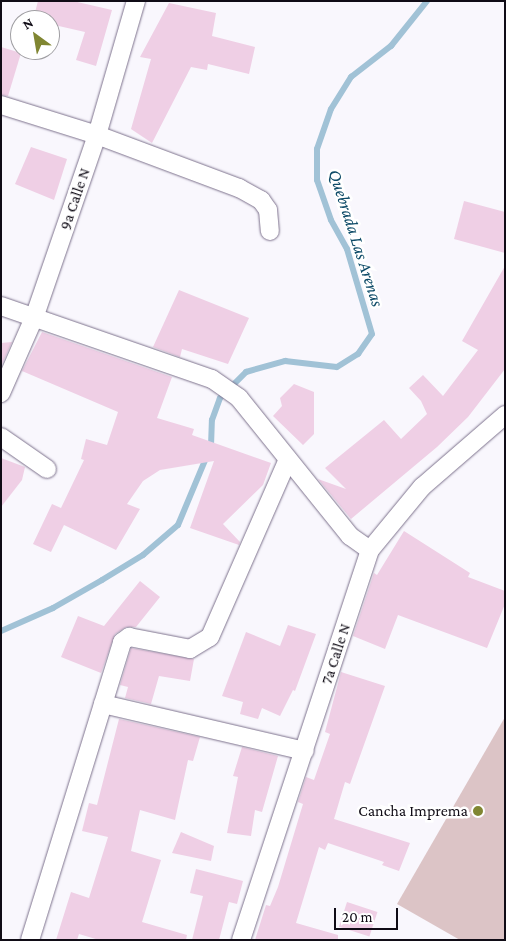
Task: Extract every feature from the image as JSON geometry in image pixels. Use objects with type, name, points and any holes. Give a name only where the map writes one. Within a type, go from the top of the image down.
[{"type":"street","name":"9a Calle N","points":[[1,393],[34,318],[97,136],[136,1]]},
{"type":"street","points":[[1,105],[97,136],[253,195],[268,210],[270,231]]},
{"type":"street","points":[[1,306],[212,379],[239,398],[350,536],[370,550]]},
{"type":"street","name":"7a Calle N","points":[[241,940],[370,550],[422,487],[505,415]]},
{"type":"street","points":[[1,438],[47,469]]},
{"type":"street","points":[[30,940],[122,642],[129,637],[190,649],[201,645],[210,637],[288,459]]},
{"type":"street","points":[[103,704],[305,751]]},
{"type":"shaded area","name":"Cancha Imprema","points":[[505,717],[505,940],[460,940],[397,904]]},
{"type":"building","points":[[38,1],[73,1],[112,10],[96,66],[76,60],[85,32],[60,26],[60,10],[36,10]]},
{"type":"building","points":[[169,3],[216,13],[212,36],[255,47],[249,74],[208,64],[207,70],[191,67],[152,143],[131,129],[151,59],[140,57]]},
{"type":"building","points":[[1,47],[10,50],[10,60],[19,60],[8,96],[1,95]]},
{"type":"building","points":[[31,147],[67,159],[54,200],[15,184]]},
{"type":"building","points":[[464,201],[505,212],[505,253],[454,239]]},
{"type":"building","points":[[505,266],[505,369],[468,417],[437,447],[351,519],[318,479],[346,489],[325,468],[384,420],[401,439],[427,414],[421,401],[409,388],[423,375],[443,396],[478,350],[462,341]]},
{"type":"building","points":[[179,290],[249,318],[228,364],[182,349],[180,357],[153,347]]},
{"type":"building","points":[[42,332],[172,377],[157,418],[194,429],[192,435],[271,463],[263,485],[223,524],[240,542],[239,545],[190,528],[214,461],[160,470],[143,481],[127,504],[140,509],[116,550],[64,525],[51,552],[33,544],[52,504],[61,508],[84,460],[81,459],[86,439],[107,445],[118,412],[22,371]]},
{"type":"building","points":[[12,342],[2,364],[1,343]]},
{"type":"building","points":[[294,384],[314,392],[314,434],[303,445],[273,416],[282,406],[280,398]]},
{"type":"building","points":[[1,458],[25,467],[22,480],[1,507]]},
{"type":"building","points":[[404,531],[470,573],[468,577],[505,591],[505,604],[487,648],[398,615],[385,649],[353,636],[374,573],[377,575]]},
{"type":"building","points":[[140,581],[160,597],[136,627],[126,627],[115,634],[101,673],[61,657],[78,616],[104,626]]},
{"type":"building","points":[[288,625],[316,634],[295,691],[293,690],[280,716],[262,708],[258,719],[240,714],[243,702],[222,696],[246,632],[280,646]]},
{"type":"building","points":[[131,648],[194,659],[190,681],[159,676],[151,704],[125,698],[128,687],[120,685]]},
{"type":"building","points":[[341,672],[385,686],[350,784],[345,782],[334,819],[410,843],[399,871],[382,865],[384,862],[328,843],[325,850],[319,847],[296,923],[338,935],[338,940],[255,940],[266,905],[270,906],[278,887],[303,804],[298,802],[306,777],[314,780],[330,734],[325,732]]},
{"type":"building","points":[[119,719],[200,737],[193,761],[188,760],[175,820],[140,810],[131,851],[161,860],[142,922],[187,935],[186,940],[99,940],[79,934],[77,940],[56,940],[71,892],[89,898],[108,837],[82,831],[89,803],[97,805]]},
{"type":"building","points":[[242,747],[278,756],[262,812],[255,810],[251,836],[227,833],[238,777],[233,776]]},
{"type":"building","points":[[181,832],[214,846],[211,861],[172,853]]},
{"type":"building","points":[[196,869],[243,881],[237,904],[229,902],[219,940],[192,940],[203,896],[190,893]]},
{"type":"building","points":[[347,902],[377,912],[369,937],[339,927]]},
{"type":"waterway","name":"Quebrada Las Arenas","points":[[1,631],[53,608],[102,580],[143,555],[178,525],[211,446],[212,420],[220,398],[246,372],[285,361],[337,367],[358,354],[372,334],[347,249],[331,220],[317,180],[317,149],[331,109],[351,77],[391,46],[427,1]]},
{"type":"place","name":"Cancha Imprema","points":[[478,811]]}]
